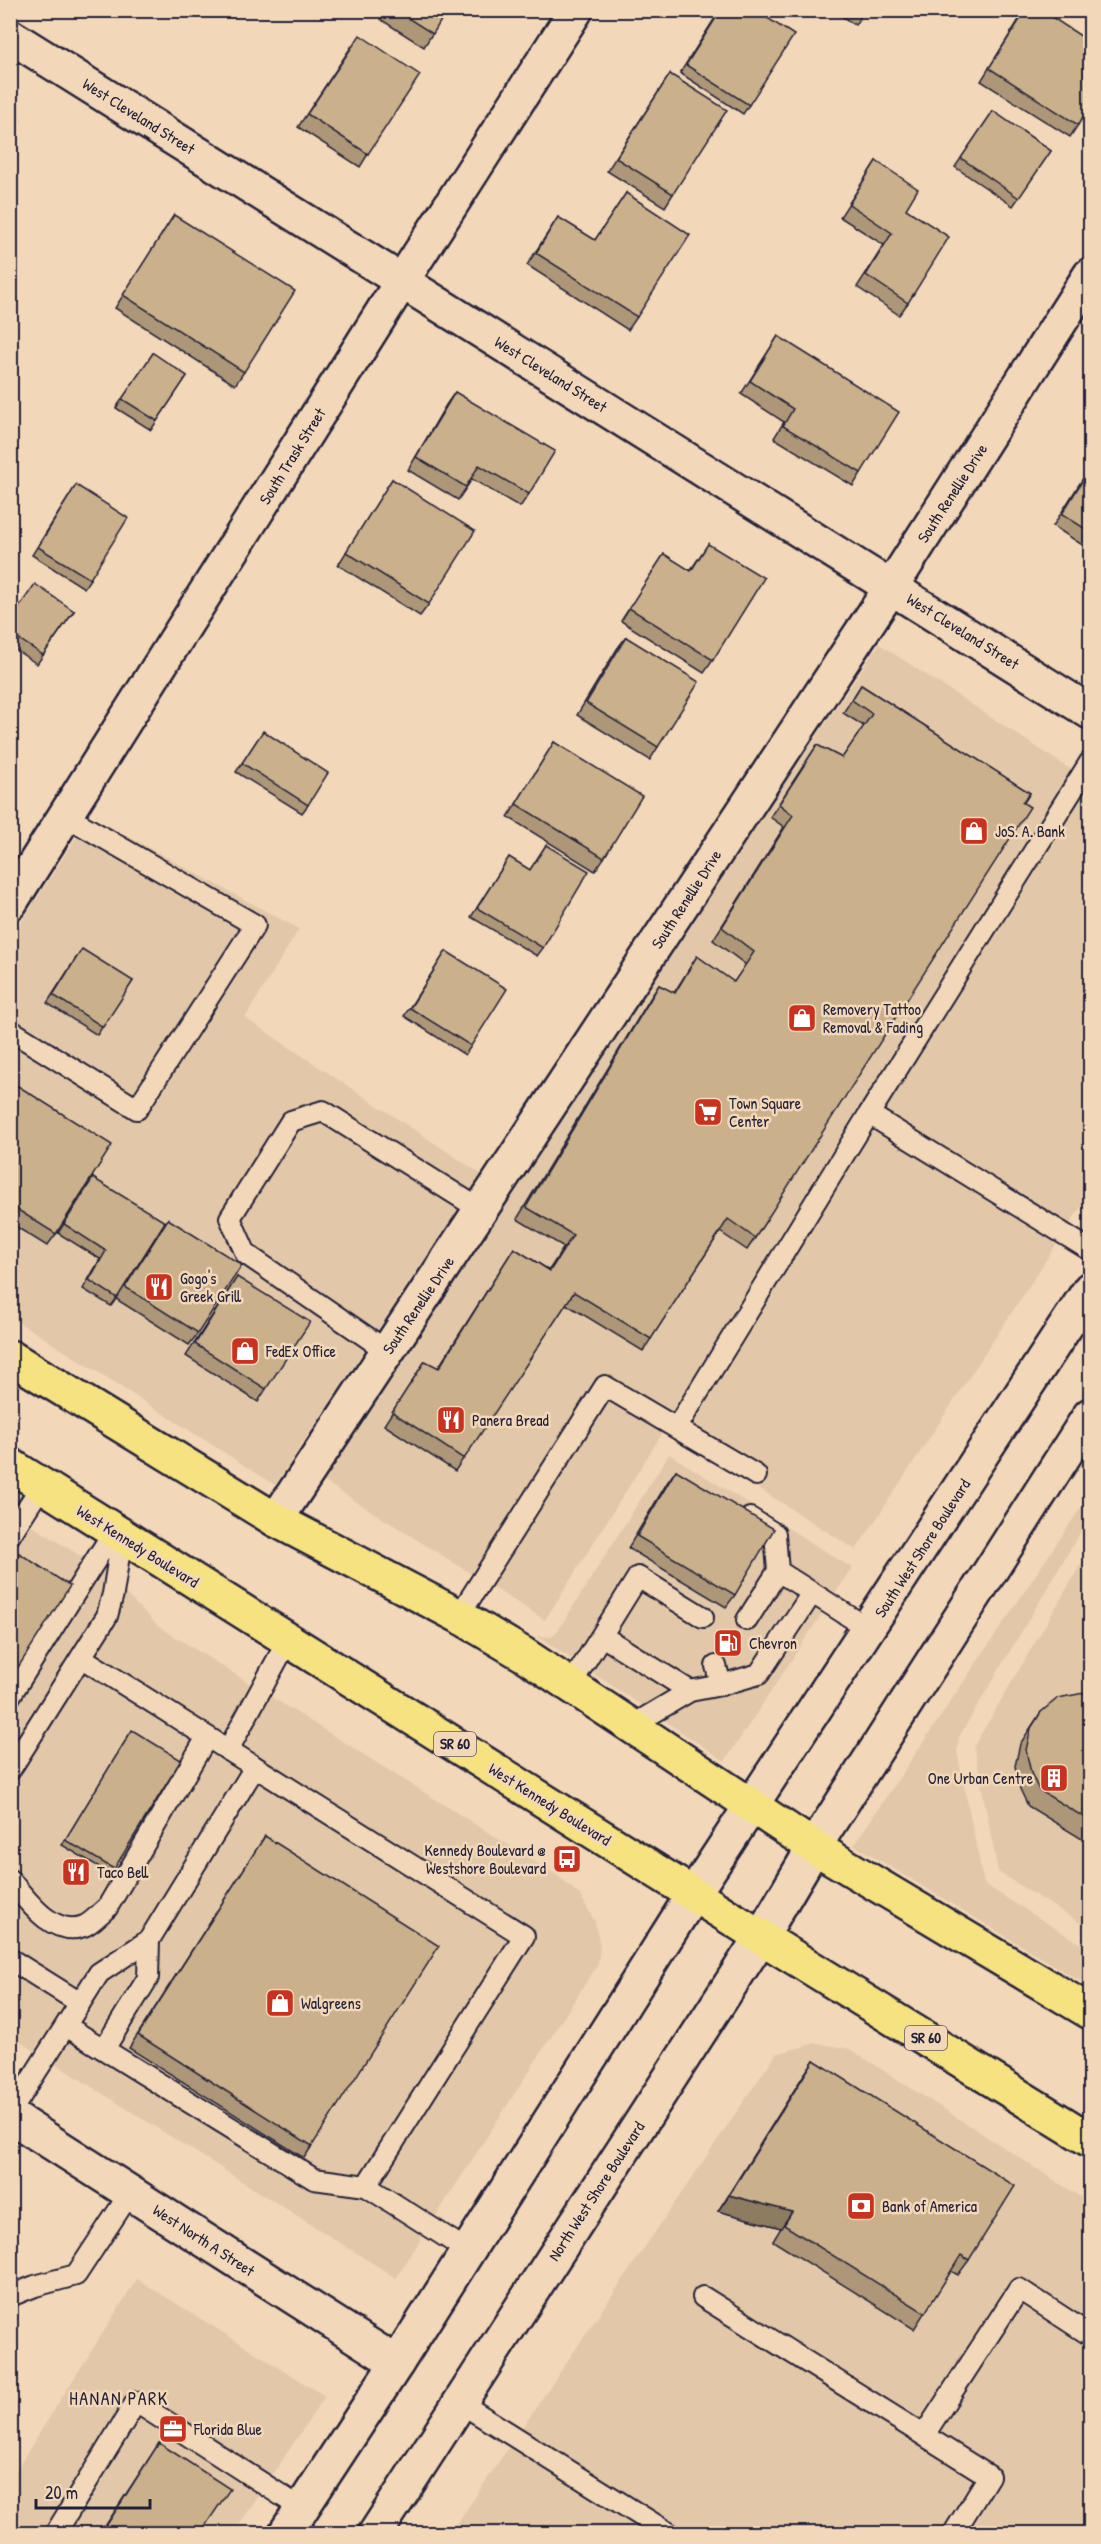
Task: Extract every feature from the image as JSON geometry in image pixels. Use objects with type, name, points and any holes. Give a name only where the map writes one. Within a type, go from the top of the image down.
[{"type":"main road","points":[[10,1357],[276,1520],[459,1616],[570,1686],[814,1847],[1090,2012]]},
{"type":"main road","name":"West Kennedy Boulevard","points":[[10,1465],[761,1937],[1090,2140]]},
{"type":"street","name":"South Trask Street","points":[[10,903],[402,281],[576,10]]},
{"type":"street","name":"West Cleveland Street","points":[[10,36],[1090,712]]},
{"type":"street","name":"South Renellie Drive","points":[[276,1520],[892,586],[1090,275]]},
{"type":"street","name":"South West Shore Boulevard","points":[[753,1806],[1090,1289]]},
{"type":"street","points":[[814,1847],[1090,1415]]},
{"type":"street","points":[[293,2521],[397,2363],[694,1893],[753,1806]]},
{"type":"street","name":"North West Shore Boulevard","points":[[375,2534],[761,1937],[814,1847]]},
{"type":"street","name":"West North A Street","points":[[10,2115],[397,2363]]},
{"type":"lane","points":[[677,1427],[881,1091],[1090,762]]},
{"type":"lane","points":[[10,1030],[137,1109],[255,925],[66,816]]},
{"type":"lane","points":[[387,1351],[246,1254],[230,1218],[291,1121],[323,1111],[481,1210]]},
{"type":"lane","points":[[869,1114],[1090,1250]]},
{"type":"lane","points":[[459,1616],[605,1386],[756,1475]]},
{"type":"lane","points":[[10,1535],[42,1485]]},
{"type":"lane","points":[[738,1511],[775,1534],[778,1571],[747,1620]]},
{"type":"lane","points":[[10,1770],[82,1658],[106,1616],[113,1594],[118,1533]]},
{"type":"lane","points":[[10,1696],[118,1533]]},
{"type":"lane","points":[[778,1571],[869,1629]]},
{"type":"lane","points":[[570,1686],[638,1577],[703,1617]]},
{"type":"lane","points":[[631,1726],[690,1691],[759,1674],[812,1593]]},
{"type":"lane","points":[[602,1636],[690,1691]]},
{"type":"lane","points":[[228,1750],[288,1640]]},
{"type":"lane","points":[[82,1658],[524,1936],[366,2186]]},
{"type":"lane","points":[[716,1666],[721,1685]]},
{"type":"lane","points":[[10,1880],[33,1907],[52,1923],[70,1927],[84,1926],[107,1908],[207,1737]]},
{"type":"lane","points":[[10,2115],[99,1973],[149,1940],[255,1767]]},
{"type":"lane","points":[[104,2049],[148,1978],[149,1940]]},
{"type":"lane","points":[[10,1959],[80,2003]]},
{"type":"lane","points":[[66,2026],[314,2179],[366,2186],[468,2251]]},
{"type":"lane","points":[[10,2296],[35,2286],[76,2275],[130,2193]]},
{"type":"lane","points":[[924,2435],[1019,2289],[1090,2334]]},
{"type":"lane","points":[[703,2297],[989,2476],[953,2534]]},
{"type":"lane","points":[[55,2534],[136,2402],[293,2521]]},
{"type":"lane","points":[[459,2402],[670,2534]]},
{"type":"shaded area","points":[[879,644],[1090,782],[1090,1193],[856,1550],[665,1429],[545,1620],[317,1477]]},
{"type":"shaded area","points":[[90,816],[299,929],[245,1018],[481,1174],[275,1485],[11,1317],[10,940]]},
{"type":"shaded area","points":[[669,1454],[852,1568],[725,1761],[537,1636],[551,1637],[559,1629]]},
{"type":"shaded area","points":[[1090,1494],[1090,1516],[959,1737],[957,1751],[984,1884],[1090,1950],[1090,1987],[854,1845]]},
{"type":"shaded area","points":[[10,1512],[100,1568],[158,1626],[558,1876],[581,1896],[595,1922],[600,1945],[598,1964],[396,2278],[11,2036]]},
{"type":"shaded area","points":[[1090,1549],[1090,1929],[998,1872],[974,1746]]},
{"type":"shaded area","points":[[816,2043],[850,2049],[1090,2203],[1090,2533],[450,2534],[776,2054]]},
{"type":"shaded area","name":"Florida Blue","points":[[137,2279],[325,2396],[234,2533],[11,2534],[11,2478]]},
{"type":"building","points":[[395,10],[447,10],[433,34]]},
{"type":"building","points":[[721,10],[755,10],[794,35],[749,105],[686,65]]},
{"type":"building","points":[[1026,10],[1041,10],[1090,42],[1090,106],[1078,125],[989,68]]},
{"type":"building","points":[[360,35],[420,75],[368,154],[307,114]]},
{"type":"building","points":[[670,74],[727,110],[673,194],[616,158]]},
{"type":"building","points":[[993,111],[1051,151],[1019,198],[961,158]]},
{"type":"building","points":[[10,115],[20,121],[10,135]]},
{"type":"building","points":[[876,161],[918,189],[906,209],[949,237],[908,303],[866,275],[892,233],[849,204]]},
{"type":"building","points":[[626,193],[690,235],[637,317],[536,253],[558,217],[595,240]]},
{"type":"building","points":[[174,215],[295,291],[244,372],[123,295]]},
{"type":"building","points":[[778,336],[899,412],[861,473],[783,426],[793,409],[750,381]]},
{"type":"building","points":[[153,353],[187,376],[157,421],[122,399]]},
{"type":"building","points":[[455,392],[555,451],[529,494],[479,465],[466,487],[416,457]]},
{"type":"building","points":[[1090,468],[1090,532],[1062,514]]},
{"type":"building","points":[[392,479],[475,531],[429,604],[346,552]]},
{"type":"building","points":[[76,485],[128,518],[90,579],[38,547]]},
{"type":"building","points":[[708,544],[764,578],[713,660],[629,608],[664,554],[691,571]]},
{"type":"building","points":[[35,584],[74,611],[43,655],[10,633],[10,620]]},
{"type":"building","points":[[626,637],[699,682],[658,747],[586,703]]},
{"type":"building","name":"Town Square Center","points":[[861,685],[1030,793],[1022,802],[1030,807],[755,1238],[728,1219],[651,1339],[574,1292],[464,1459],[392,1412],[425,1361],[439,1368],[514,1248],[550,1271],[573,1235],[526,1207],[659,985],[675,993],[697,956],[734,982],[754,952],[722,927],[793,815],[779,804],[817,745],[842,758],[872,714],[852,700]]},
{"type":"building","points":[[263,731],[328,773],[308,805],[242,763]]},
{"type":"building","points":[[554,742],[642,796],[604,858],[516,804]]},
{"type":"building","points":[[546,845],[589,871],[543,948],[477,908],[509,857],[530,870]]},
{"type":"building","points":[[82,949],[133,981],[103,1027],[53,995]]},
{"type":"building","points":[[446,951],[507,989],[471,1046],[410,1008]]},
{"type":"building","points":[[10,1081],[112,1145],[56,1234],[10,1205]]},
{"type":"building","points":[[93,1178],[165,1222],[117,1298],[89,1280],[106,1251],[64,1224]]},
{"type":"building","points":[[168,1219],[242,1265],[198,1333],[125,1287]]},
{"type":"building","points":[[237,1277],[310,1322],[266,1389],[195,1344]]},
{"type":"building","points":[[676,1470],[774,1529],[735,1595],[637,1536]]},
{"type":"building","points":[[19,1553],[70,1586],[10,1680],[10,1566]]},
{"type":"building","name":"One Urban Centre","points":[[1089,1692],[1090,1821],[1039,1790],[1031,1773],[1026,1750],[1031,1728],[1041,1712],[1058,1698]]},
{"type":"building","points":[[132,1730],[181,1760],[114,1869],[65,1840]]},
{"type":"building","name":"Walgreens","points":[[265,1836],[439,1946],[312,2146],[138,2035]]},
{"type":"building","name":"Bank of America","points":[[814,2060],[1015,2186],[969,2260],[961,2255],[925,2313],[784,2225],[792,2212],[729,2195]]},
{"type":"building","points":[[159,2443],[230,2489],[201,2532],[203,2534],[101,2534]]},
{"type":"place","name":"JoS. A. Bank","points":[[974,831]]},
{"type":"place","name":"Removery Tattoo Removal & Fading","points":[[802,1018]]},
{"type":"place","name":"Town Square Center","points":[[708,1112]]},
{"type":"place","name":"Gogo's Greek Grill","points":[[159,1287]]},
{"type":"place","name":"FedEx Office","points":[[245,1351]]},
{"type":"place","name":"Panera Bread","points":[[451,1420]]},
{"type":"place","name":"Chevron","points":[[728,1643]]},
{"type":"place","name":"One Urban Centre","points":[[1054,1778]]},
{"type":"place","name":"Kennedy Boulevard @ Westshore Boulevard","points":[[567,1859]]},
{"type":"place","name":"Taco Bell","points":[[76,1872]]},
{"type":"place","name":"Walgreens","points":[[280,2003]]},
{"type":"place","name":"Bank of America","points":[[861,2206]]},
{"type":"place","name":"Florida Blue","points":[[173,2429]]},
{"type":"district","name":"HANAN PARK","points":[[119,2399]]}]
